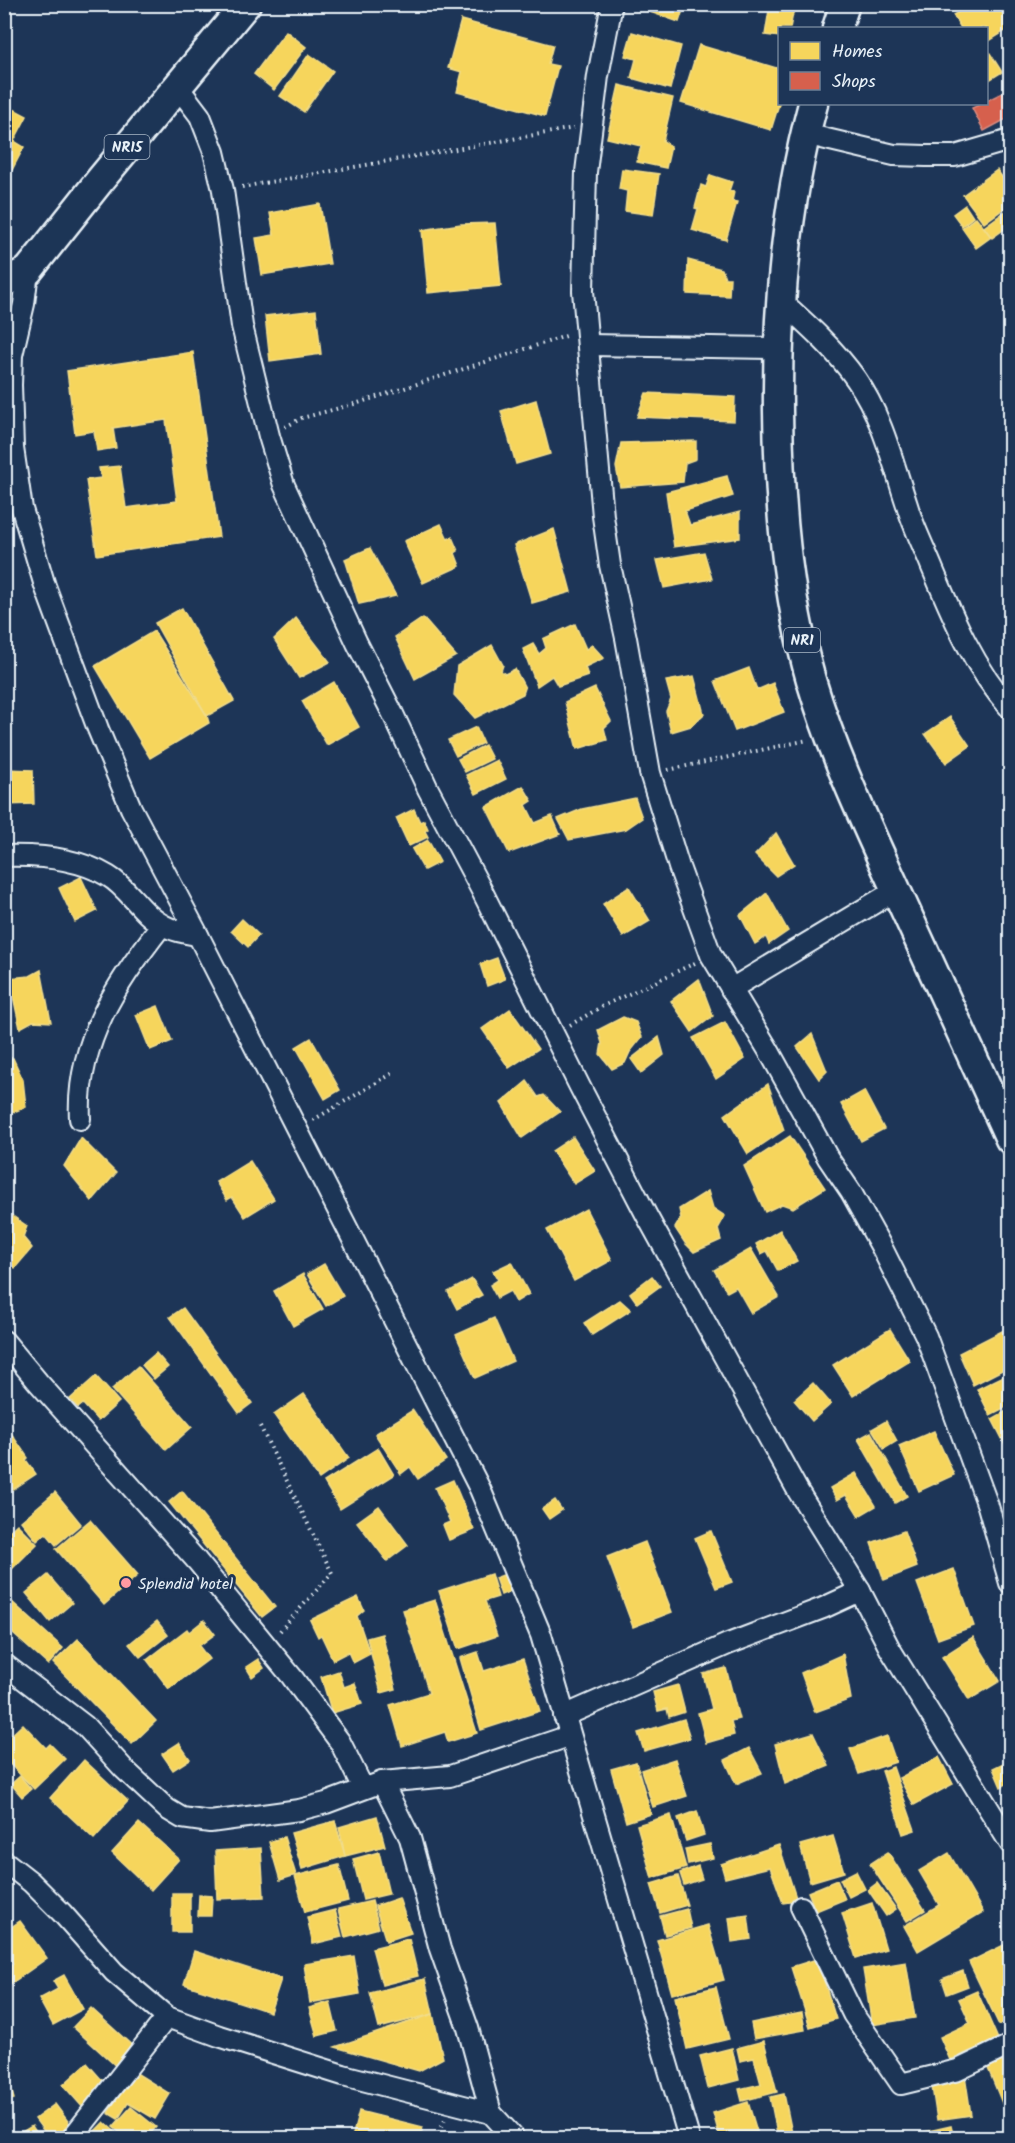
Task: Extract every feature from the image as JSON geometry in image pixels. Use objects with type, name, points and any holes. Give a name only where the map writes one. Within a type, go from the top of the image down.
[{"type":"highway","name":"NR15","points":[[16,276],[101,179],[246,4]]},
{"type":"highway","points":[[837,27],[845,4]]},
{"type":"highway","name":"NR1","points":[[813,105],[793,191],[780,300],[777,348],[778,455],[783,524],[792,594],[811,678],[829,735],[854,798],[1011,1139]]},
{"type":"street","points":[[612,4],[591,125],[586,171],[583,291],[607,545],[650,774],[679,867],[711,955],[769,1051],[828,1158],[856,1202],[926,1336],[985,1496],[1011,1583]]},
{"type":"street","points":[[178,87],[200,116],[214,152],[223,190],[242,326],[269,436],[284,485],[428,789],[481,889],[616,1158],[792,1482],[860,1591],[890,1649],[1011,1843]]},
{"type":"street","points":[[805,134],[894,155],[926,156],[955,156],[1011,140]]},
{"type":"street","points":[[16,276],[24,304],[12,355],[13,448],[22,509],[45,586],[102,739],[131,808],[480,1489],[541,1635],[689,2139]]},
{"type":"street","points":[[780,300],[824,341],[856,380],[886,440],[908,508],[950,612],[973,656],[1011,708]]},
{"type":"street","points":[[588,337],[777,348]]},
{"type":"street","points":[[4,856],[49,858],[82,865],[108,876],[120,885],[162,925],[198,935]]},
{"type":"street","points":[[731,989],[896,890]]},
{"type":"street","points":[[80,1119],[79,1095],[83,1067],[98,1024],[114,992],[162,925]]},
{"type":"street","points":[[4,1341],[190,1553],[292,1677],[340,1742],[363,1788]]},
{"type":"street","points":[[564,1716],[728,1644],[823,1608],[860,1591]]},
{"type":"street","points":[[4,1664],[84,1726],[124,1769],[167,1809],[182,1818],[210,1822],[299,1810],[326,1803],[382,1782],[450,1776],[569,1736]]},
{"type":"street","points":[[382,1782],[410,1838],[440,1949],[468,2028],[491,2113],[514,2139]]},
{"type":"street","points":[[4,1861],[32,1882],[114,1972],[167,2017],[343,2075],[491,2113]]},
{"type":"street","points":[[801,1907],[853,2014],[901,2084],[958,2070],[1011,2045]]},
{"type":"street","points":[[72,2139],[167,2017]]},
{"type":"path","points":[[223,190],[591,125]]},
{"type":"path","points":[[302,418],[588,337]]},
{"type":"path","points":[[650,774],[829,735]]},
{"type":"path","points":[[553,1035],[603,1006],[711,955]]},
{"type":"path","points":[[297,1130],[395,1072]]},
{"type":"path","points":[[260,1426],[332,1573],[274,1638]]},
{"type":"building: Homes","points":[[652,4],[685,4],[679,22],[650,12]]},
{"type":"building: Homes","points":[[770,4],[795,4],[790,27],[778,27],[778,37],[765,35]]},
{"type":"building: Homes","points":[[972,4],[997,4],[1010,28],[988,42],[988,27],[960,27],[953,15]]},
{"type":"building: Homes","points":[[461,20],[553,45],[548,64],[558,66],[545,116],[457,92],[462,72],[448,68]]},
{"type":"building: Homes","points":[[286,31],[306,47],[274,90],[254,74]]},
{"type":"building: Homes","points":[[632,32],[681,46],[670,89],[631,78],[636,59],[625,56]]},
{"type":"building: Homes","points":[[699,45],[778,68],[779,105],[771,130],[681,103]]},
{"type":"building: Homes","points":[[988,50],[1002,72],[988,81]]},
{"type":"building: Homes","points":[[309,54],[333,71],[304,112],[280,96]]},
{"type":"building: Homes","points":[[619,85],[673,98],[663,141],[671,146],[666,168],[637,162],[641,146],[607,138]]},
{"type":"building: Homes","points":[[4,104],[27,116],[14,141],[24,147],[12,170],[4,166]]},
{"type":"building: Homes","points":[[622,169],[659,174],[653,215],[625,211],[627,191],[619,189]]},
{"type":"building: Homes","points":[[997,170],[1010,188],[1010,204],[984,223],[963,195]]},
{"type":"building: Homes","points":[[710,175],[732,182],[729,191],[734,192],[732,201],[737,202],[726,240],[692,230],[701,185],[706,187]]},
{"type":"building: Homes","points":[[320,204],[330,264],[262,275],[256,238],[274,235],[270,213]]},
{"type":"building: Homes","points":[[965,205],[973,217],[962,226],[953,214]]},
{"type":"building: Homes","points":[[1010,208],[1010,225],[992,238],[984,227]]},
{"type":"building: Homes","points":[[976,217],[991,237],[976,248],[962,228]]},
{"type":"building: Homes","points":[[495,223],[501,286],[428,293],[422,230],[461,224]]},
{"type":"building: Homes","points":[[688,260],[722,269],[725,278],[730,278],[729,296],[687,294]]},
{"type":"building: Homes","points":[[316,310],[321,354],[270,361],[265,316]]},
{"type":"building: Homes","points":[[193,352],[219,537],[97,555],[86,480],[101,478],[99,468],[120,466],[126,508],[177,501],[166,420],[113,428],[116,448],[97,451],[94,431],[75,434],[67,371]]},
{"type":"building: Homes","points":[[646,393],[735,397],[734,421],[637,417]]},
{"type":"building: Homes","points":[[536,400],[550,454],[516,464],[501,411]]},
{"type":"building: Homes","points":[[696,441],[696,459],[685,463],[683,482],[620,487],[616,467],[621,443]]},
{"type":"building: Homes","points":[[727,476],[733,496],[685,511],[690,525],[740,512],[740,538],[674,547],[666,492]]},
{"type":"building: Homes","points":[[441,524],[448,539],[452,537],[458,551],[455,553],[460,566],[423,583],[404,541]]},
{"type":"building: Homes","points":[[554,529],[571,592],[532,603],[514,545]]},
{"type":"building: Homes","points":[[370,548],[396,596],[359,604],[345,559]]},
{"type":"building: Homes","points":[[704,552],[712,579],[664,588],[657,560]]},
{"type":"building: Homes","points":[[182,608],[234,701],[207,716],[155,623]]},
{"type":"building: Homes","points":[[296,618],[330,662],[299,678],[274,639]]},
{"type":"building: Homes","points":[[423,618],[456,656],[415,679],[395,637]]},
{"type":"building: Homes","points":[[575,624],[586,649],[592,645],[604,658],[585,667],[588,676],[558,686],[552,676],[537,686],[523,649],[533,644],[539,654],[546,648],[543,639]]},
{"type":"building: Homes","points":[[154,631],[207,716],[209,723],[150,758],[95,666]]},
{"type":"building: Homes","points":[[492,645],[503,665],[501,671],[505,674],[515,669],[525,688],[523,694],[475,718],[454,695],[457,666]]},
{"type":"building: Homes","points":[[749,668],[757,690],[773,683],[784,712],[735,731],[715,681]]},
{"type":"building: Homes","points":[[694,676],[704,714],[691,726],[671,732],[666,711],[671,699],[666,681]]},
{"type":"building: Homes","points":[[334,682],[359,727],[327,745],[302,701]]},
{"type":"building: Homes","points":[[595,688],[611,721],[604,728],[607,740],[577,749],[565,702]]},
{"type":"building: Homes","points":[[950,717],[970,746],[946,763],[925,734]]},
{"type":"building: Homes","points":[[476,727],[483,743],[456,756],[448,740]]},
{"type":"building: Homes","points":[[485,745],[492,759],[465,772],[458,759]]},
{"type":"building: Homes","points":[[497,760],[506,779],[476,794],[466,775]]},
{"type":"building: Homes","points":[[4,769],[33,770],[34,804],[4,805]]},
{"type":"building: Homes","points":[[523,786],[532,801],[526,805],[535,823],[552,816],[560,834],[509,853],[486,807]]},
{"type":"building: Homes","points":[[635,798],[642,818],[626,829],[569,840],[558,819],[582,809]]},
{"type":"building: Homes","points":[[414,809],[420,822],[424,820],[428,829],[425,831],[428,837],[409,846],[396,818]]},
{"type":"building: Homes","points":[[776,833],[794,864],[776,876],[755,855]]},
{"type":"building: Homes","points":[[428,840],[440,862],[424,870],[412,849]]},
{"type":"building: Homes","points":[[81,877],[97,911],[75,922],[59,888]]},
{"type":"building: Homes","points":[[629,887],[650,921],[623,937],[603,904]]},
{"type":"building: Homes","points":[[767,893],[788,931],[769,944],[766,937],[755,944],[740,915]]},
{"type":"building: Homes","points":[[242,919],[259,935],[248,947],[231,931]]},
{"type":"building: Homes","points":[[497,958],[505,979],[487,986],[480,964]]},
{"type":"building: Homes","points":[[41,970],[51,1022],[33,1021],[20,1028],[9,978],[30,976]]},
{"type":"building: Homes","points":[[699,979],[713,1016],[692,1032],[671,1001]]},
{"type":"building: Homes","points":[[158,1006],[172,1041],[150,1050],[136,1015]]},
{"type":"building: Homes","points":[[510,1009],[538,1049],[509,1068],[482,1029]]},
{"type":"building: Homes","points":[[623,1017],[636,1022],[642,1037],[630,1052],[625,1063],[612,1069],[600,1054],[602,1043],[598,1030]]},
{"type":"building: Homes","points":[[725,1022],[745,1059],[716,1079],[693,1038]]},
{"type":"building: Homes","points":[[812,1034],[827,1071],[819,1079],[797,1047]]},
{"type":"building: Homes","points":[[659,1037],[664,1055],[641,1073],[631,1059]]},
{"type":"building: Homes","points":[[311,1038],[340,1090],[325,1099],[296,1047]]},
{"type":"building: Homes","points":[[4,1058],[13,1058],[23,1080],[26,1107],[4,1116]]},
{"type":"building: Homes","points":[[527,1081],[538,1097],[544,1095],[560,1112],[522,1138],[501,1103]]},
{"type":"building: Homes","points":[[768,1084],[784,1130],[748,1154],[725,1115]]},
{"type":"building: Homes","points":[[864,1091],[884,1129],[861,1141],[841,1104]]},
{"type":"building: Homes","points":[[790,1136],[825,1188],[793,1208],[782,1204],[765,1212],[744,1166]]},
{"type":"building: Homes","points":[[573,1137],[595,1171],[574,1184],[552,1151]]},
{"type":"building: Homes","points":[[81,1138],[116,1173],[92,1201],[64,1166]]},
{"type":"building: Homes","points":[[250,1161],[274,1199],[245,1217],[232,1197],[227,1200],[216,1182]]},
{"type":"building: Homes","points":[[708,1191],[713,1208],[725,1216],[718,1229],[721,1240],[694,1252],[675,1228],[681,1218],[679,1209]]},
{"type":"building: Homes","points":[[586,1209],[612,1260],[574,1281],[547,1230]]},
{"type":"building: Homes","points":[[4,1210],[27,1226],[23,1237],[32,1248],[15,1268],[4,1258]]},
{"type":"building: Homes","points":[[780,1230],[797,1261],[778,1271],[767,1251],[761,1254],[756,1244]]},
{"type":"building: Homes","points":[[751,1249],[779,1297],[751,1313],[736,1287],[727,1292],[714,1270]]},
{"type":"building: Homes","points":[[512,1262],[529,1294],[516,1302],[510,1291],[497,1298],[490,1285],[498,1280],[493,1271]]},
{"type":"building: Homes","points":[[324,1264],[343,1296],[326,1306],[307,1274]]},
{"type":"building: Homes","points":[[303,1274],[323,1309],[293,1326],[274,1291]]},
{"type":"building: Homes","points":[[652,1276],[660,1286],[637,1303],[630,1293]]},
{"type":"building: Homes","points":[[472,1279],[482,1295],[457,1309],[448,1292]]},
{"type":"building: Homes","points":[[620,1300],[631,1310],[592,1335],[584,1323]]},
{"type":"building: Homes","points":[[183,1308],[252,1403],[239,1413],[170,1317]]},
{"type":"building: Homes","points":[[494,1318],[513,1361],[475,1378],[456,1335]]},
{"type":"building: Homes","points":[[1010,1327],[1010,1366],[973,1385],[959,1353]]},
{"type":"building: Homes","points":[[890,1329],[910,1361],[853,1396],[833,1365]]},
{"type":"building: Homes","points":[[156,1353],[168,1367],[154,1379],[142,1365]]},
{"type":"building: Homes","points":[[138,1366],[192,1427],[166,1450],[112,1389]]},
{"type":"building: Homes","points":[[1010,1373],[1010,1405],[990,1415],[977,1389]]},
{"type":"building: Homes","points":[[96,1376],[119,1402],[98,1421],[83,1404],[78,1408],[70,1399]]},
{"type":"building: Homes","points":[[813,1383],[831,1404],[812,1421],[794,1400]]},
{"type":"building: Homes","points":[[304,1394],[349,1458],[319,1479],[274,1415]]},
{"type":"building: Homes","points":[[1010,1409],[1010,1454],[992,1419]]},
{"type":"building: Homes","points":[[413,1410],[446,1460],[418,1479],[410,1467],[401,1474],[375,1434]]},
{"type":"building: Homes","points":[[886,1421],[897,1441],[884,1449],[872,1429]]},
{"type":"building: Homes","points":[[4,1423],[36,1474],[9,1492],[4,1486]]},
{"type":"building: Homes","points":[[934,1431],[954,1475],[919,1491],[899,1446]]},
{"type":"building: Homes","points":[[871,1432],[907,1496],[895,1503],[858,1439]]},
{"type":"building: Homes","points":[[378,1448],[394,1475],[340,1509],[324,1482]]},
{"type":"building: Homes","points":[[856,1473],[876,1506],[859,1516],[846,1495],[837,1500],[830,1488]]},
{"type":"building: Homes","points":[[453,1480],[474,1530],[449,1540],[443,1525],[450,1522],[435,1488]]},
{"type":"building: Homes","points":[[182,1491],[275,1607],[262,1617],[169,1502]]},
{"type":"building: Homes","points":[[55,1492],[81,1524],[56,1545],[46,1533],[37,1541],[21,1521]]},
{"type":"building: Homes","points":[[555,1500],[562,1510],[549,1519],[542,1509]]},
{"type":"building: Homes","points":[[379,1506],[408,1545],[387,1561],[357,1522]]},
{"type":"building: Homes","points":[[90,1520],[138,1575],[104,1605],[56,1549]]},
{"type":"building: Homes","points":[[17,1524],[37,1544],[4,1577],[4,1536]]},
{"type":"building: Homes","points":[[711,1531],[732,1582],[716,1588],[695,1538]]},
{"type":"building: Homes","points":[[904,1531],[917,1567],[884,1580],[871,1543]]},
{"type":"building: Homes","points":[[645,1542],[672,1612],[633,1627],[607,1557]]},
{"type":"building: Homes","points":[[954,1569],[974,1626],[938,1639],[917,1583]]},
{"type":"building: Homes","points":[[491,1574],[498,1597],[485,1601],[497,1636],[458,1649],[439,1591]]},
{"type":"building: Homes","points":[[506,1574],[513,1590],[501,1595],[495,1578]]},
{"type":"building: Homes","points":[[48,1575],[72,1603],[50,1622],[26,1593]]},
{"type":"building: Homes","points":[[358,1597],[364,1610],[357,1616],[370,1654],[353,1663],[348,1652],[333,1660],[321,1635],[318,1637],[310,1620]]},
{"type":"building: Homes","points":[[435,1600],[477,1733],[448,1742],[445,1732],[402,1746],[390,1705],[429,1693],[403,1610]]},
{"type":"building: Homes","points":[[11,1601],[63,1648],[48,1665],[4,1626],[4,1608]]},
{"type":"building: Homes","points":[[204,1620],[215,1634],[199,1646],[209,1659],[169,1689],[147,1660],[187,1629],[189,1632]]},
{"type":"building: Homes","points":[[157,1621],[168,1635],[140,1657],[129,1644]]},
{"type":"building: Homes","points":[[382,1634],[396,1689],[381,1693],[367,1638]]},
{"type":"building: Homes","points":[[973,1637],[1000,1681],[969,1700],[942,1657]]},
{"type":"building: Homes","points":[[78,1639],[156,1721],[132,1744],[53,1663]]},
{"type":"building: Homes","points":[[478,1652],[484,1671],[523,1659],[540,1711],[481,1730],[460,1658]]},
{"type":"building: Homes","points":[[843,1654],[851,1699],[815,1712],[801,1673]]},
{"type":"building: Homes","points":[[258,1659],[264,1668],[252,1677],[246,1667]]},
{"type":"building: Homes","points":[[726,1668],[739,1719],[731,1721],[734,1735],[706,1743],[698,1713],[712,1709],[703,1674]]},
{"type":"building: Homes","points":[[339,1671],[344,1687],[355,1683],[362,1704],[332,1713],[321,1677]]},
{"type":"building: Homes","points":[[678,1685],[685,1712],[669,1717],[667,1709],[658,1711],[653,1692]]},
{"type":"building: Homes","points":[[684,1719],[690,1738],[644,1751],[638,1733]]},
{"type":"building: Homes","points":[[23,1724],[46,1748],[50,1744],[65,1759],[34,1789],[4,1758],[4,1742]]},
{"type":"building: Homes","points":[[813,1733],[829,1766],[785,1784],[775,1744]]},
{"type":"building: Homes","points":[[887,1736],[896,1762],[859,1774],[850,1749]]},
{"type":"building: Homes","points":[[179,1743],[190,1759],[173,1770],[162,1754]]},
{"type":"building: Homes","points":[[749,1748],[762,1773],[736,1784],[725,1760]]},
{"type":"building: Homes","points":[[939,1757],[953,1784],[914,1805],[899,1778]]},
{"type":"building: Homes","points":[[675,1759],[687,1796],[653,1807],[641,1770]]},
{"type":"building: Homes","points":[[84,1760],[128,1801],[94,1839],[50,1798]]},
{"type":"building: Homes","points":[[1010,1760],[1010,1782],[1001,1787],[993,1768]]},
{"type":"building: Homes","points":[[636,1762],[651,1814],[626,1822],[611,1769]]},
{"type":"building: Homes","points":[[893,1767],[915,1830],[903,1834],[882,1771]]},
{"type":"building: Homes","points":[[20,1776],[31,1789],[22,1797],[11,1784]]},
{"type":"building: Homes","points":[[697,1811],[704,1835],[686,1841],[678,1818]]},
{"type":"building: Homes","points":[[671,1815],[686,1868],[652,1878],[637,1825]]},
{"type":"building: Homes","points":[[377,1816],[385,1846],[345,1856],[339,1827]]},
{"type":"building: Homes","points":[[335,1821],[345,1856],[302,1869],[291,1833]]},
{"type":"building: Homes","points":[[139,1823],[179,1859],[151,1890],[112,1853]]},
{"type":"building: Homes","points":[[833,1836],[844,1872],[810,1882],[800,1845]]},
{"type":"building: Homes","points":[[284,1837],[296,1875],[280,1880],[269,1842]]},
{"type":"building: Homes","points":[[710,1844],[713,1858],[688,1864],[685,1849]]},
{"type":"building: Homes","points":[[779,1845],[797,1901],[783,1903],[770,1867],[725,1878],[721,1864]]},
{"type":"building: Homes","points":[[261,1848],[264,1897],[217,1899],[215,1851]]},
{"type":"building: Homes","points":[[379,1852],[389,1894],[363,1900],[353,1859]]},
{"type":"building: Homes","points":[[888,1852],[925,1910],[907,1921],[870,1864]]},
{"type":"building: Homes","points":[[949,1853],[983,1912],[918,1951],[904,1926],[939,1905],[919,1871]]},
{"type":"building: Homes","points":[[339,1865],[348,1901],[305,1912],[295,1876]]},
{"type":"building: Homes","points":[[698,1866],[702,1879],[684,1885],[680,1873]]},
{"type":"building: Homes","points":[[856,1871],[865,1889],[849,1897],[840,1879]]},
{"type":"building: Homes","points":[[678,1876],[687,1905],[660,1913],[651,1884]]},
{"type":"building: Homes","points":[[837,1880],[845,1899],[816,1911],[808,1892]]},
{"type":"building: Homes","points":[[877,1883],[896,1909],[886,1916],[868,1890]]},
{"type":"building: Homes","points":[[172,1893],[190,1893],[190,1932],[172,1932]]},
{"type":"building: Homes","points":[[199,1895],[212,1896],[211,1916],[198,1916]]},
{"type":"building: Homes","points":[[399,1898],[411,1933],[386,1941],[375,1906]]},
{"type":"building: Homes","points":[[372,1901],[379,1928],[345,1937],[338,1909]]},
{"type":"building: Homes","points":[[872,1903],[886,1949],[856,1958],[842,1913]]},
{"type":"building: Homes","points":[[687,1909],[691,1928],[665,1935],[660,1916]]},
{"type":"building: Homes","points":[[335,1910],[342,1937],[313,1944],[307,1917]]},
{"type":"building: Homes","points":[[748,1915],[751,1939],[732,1942],[729,1918]]},
{"type":"building: Homes","points":[[20,1921],[47,1958],[9,1985],[4,1979],[4,1969],[13,1963],[4,1952],[4,1932]]},
{"type":"building: Homes","points":[[708,1925],[724,1980],[672,1994],[657,1940]]},
{"type":"building: Homes","points":[[409,1939],[418,1976],[382,1985],[372,1948]]},
{"type":"building: Homes","points":[[1010,1942],[1010,2020],[999,2025],[969,1962]]},
{"type":"building: Homes","points":[[194,1951],[281,1979],[270,2012],[184,1984]]},
{"type":"building: Homes","points":[[354,1956],[360,1994],[310,2003],[304,1964]]},
{"type":"building: Homes","points":[[817,1959],[836,2019],[810,2027],[791,1967]]},
{"type":"building: Homes","points":[[906,1962],[915,2018],[872,2025],[863,1969]]},
{"type":"building: Homes","points":[[963,1971],[968,1986],[947,1994],[942,1979]]},
{"type":"building: Homes","points":[[64,1975],[83,2009],[53,2025],[39,1999],[58,1989],[53,1981]]},
{"type":"building: Homes","points":[[425,1979],[433,2014],[379,2028],[370,1993]]},
{"type":"building: Homes","points":[[716,1987],[729,2039],[687,2049],[675,1997]]},
{"type":"building: Homes","points":[[977,1991],[998,2039],[950,2060],[940,2037],[970,2023],[959,1999]]},
{"type":"building: Homes","points":[[330,2002],[337,2031],[317,2036],[309,2008]]},
{"type":"building: Homes","points":[[91,2008],[137,2050],[119,2069],[73,2027]]},
{"type":"building: Homes","points":[[802,2013],[805,2030],[754,2039],[751,2023]]},
{"type":"building: Homes","points":[[433,2014],[443,2058],[419,2071],[335,2047]]},
{"type":"building: Homes","points":[[764,2041],[777,2092],[742,2101],[739,2089],[761,2084],[754,2058],[740,2061],[737,2048]]},
{"type":"building: Homes","points":[[732,2048],[739,2080],[708,2088],[700,2056]]},
{"type":"building: Homes","points":[[1010,2051],[1010,2105],[1004,2108],[985,2061]]},
{"type":"building: Homes","points":[[87,2063],[109,2088],[85,2110],[63,2085]]},
{"type":"building: Homes","points":[[4,2068],[14,2099],[4,2102]]},
{"type":"building: Homes","points":[[133,2071],[170,2094],[155,2119],[128,2103],[118,2119],[108,2113]]},
{"type":"building: Homes","points":[[965,2075],[971,2115],[937,2120],[931,2080]]},
{"type":"building: Homes","points":[[784,2094],[793,2138],[778,2138],[770,2097]]},
{"type":"building: Homes","points":[[748,2102],[759,2138],[720,2138],[713,2113]]},
{"type":"building: Homes","points":[[55,2104],[73,2128],[59,2138],[49,2138],[35,2119]]},
{"type":"building: Homes","points":[[131,2107],[156,2127],[147,2138],[143,2134],[139,2138],[126,2138],[113,2127]]},
{"type":"building: Homes","points":[[359,2111],[423,2127],[420,2138],[352,2138]]},
{"type":"building: Homes","points":[[104,2122],[122,2138],[88,2138]]},
{"type":"building: Homes","points":[[32,2126],[40,2138],[12,2138]]},
{"type":"building: Homes","points":[[951,2126],[954,2138],[912,2138],[911,2135]]},
{"type":"building: Homes","points":[[221,2131],[242,2137],[242,2138],[219,2138]]},
{"type":"building: Shops","points":[[1010,89],[1010,117],[984,131],[972,108],[988,105],[988,100]]},
{"type":"place","name":"Splendid hotel","points":[[126,1583]]}]
